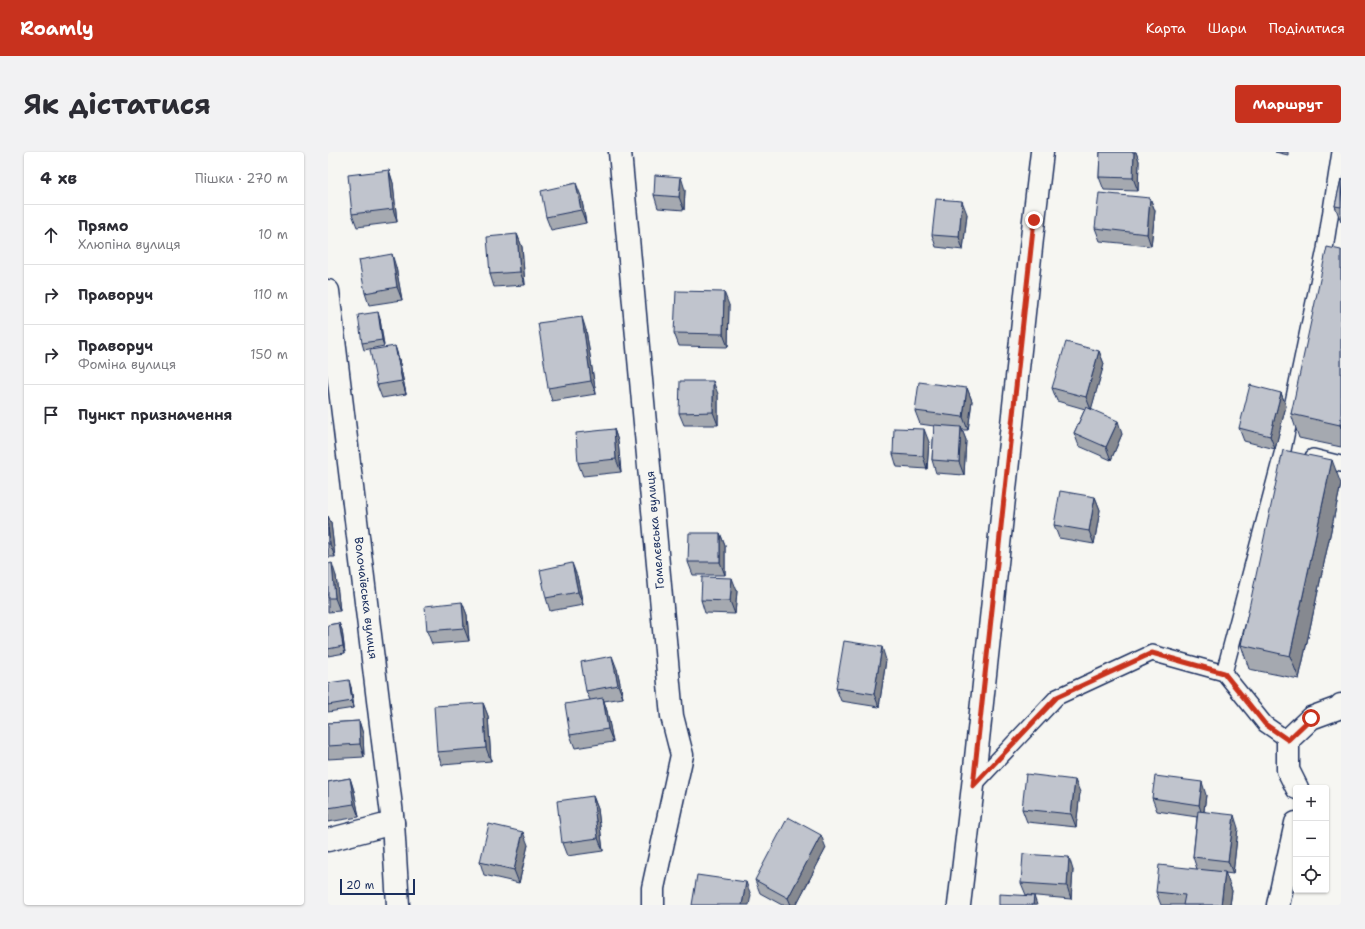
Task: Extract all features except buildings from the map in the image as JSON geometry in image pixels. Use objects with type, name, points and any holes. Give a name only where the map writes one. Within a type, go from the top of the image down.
[{"type":"street","name":"Гомелєвська вулиця","points":[[620,152],[672,716],[682,755],[653,888],[653,905]]},
{"type":"street","points":[[959,905],[1042,152]]},
{"type":"street","name":"Волочаївська вулиця","points":[[328,291],[393,823],[398,905]]},
{"type":"street","points":[[1296,785],[1288,770],[1288,740],[1311,718],[1341,707],[1341,705]]},
{"type":"street","points":[[328,840],[393,823]]},
{"type":"street","points":[[1278,905],[1293,837]]},
{"type":"lane","points":[[1224,673],[1282,450],[1325,249],[1340,152]]},
{"type":"lane","points":[[1325,249],[1341,252]]},
{"type":"lane","points":[[1282,450],[1341,464]]},
{"type":"lane","points":[[973,786],[1057,697],[1152,653],[1224,673],[1265,724],[1288,740]]},
{"type":"route","points":[[1034,220],[973,786],[1057,697],[1152,653],[1224,673],[1265,724],[1288,740],[1311,718]]}]
